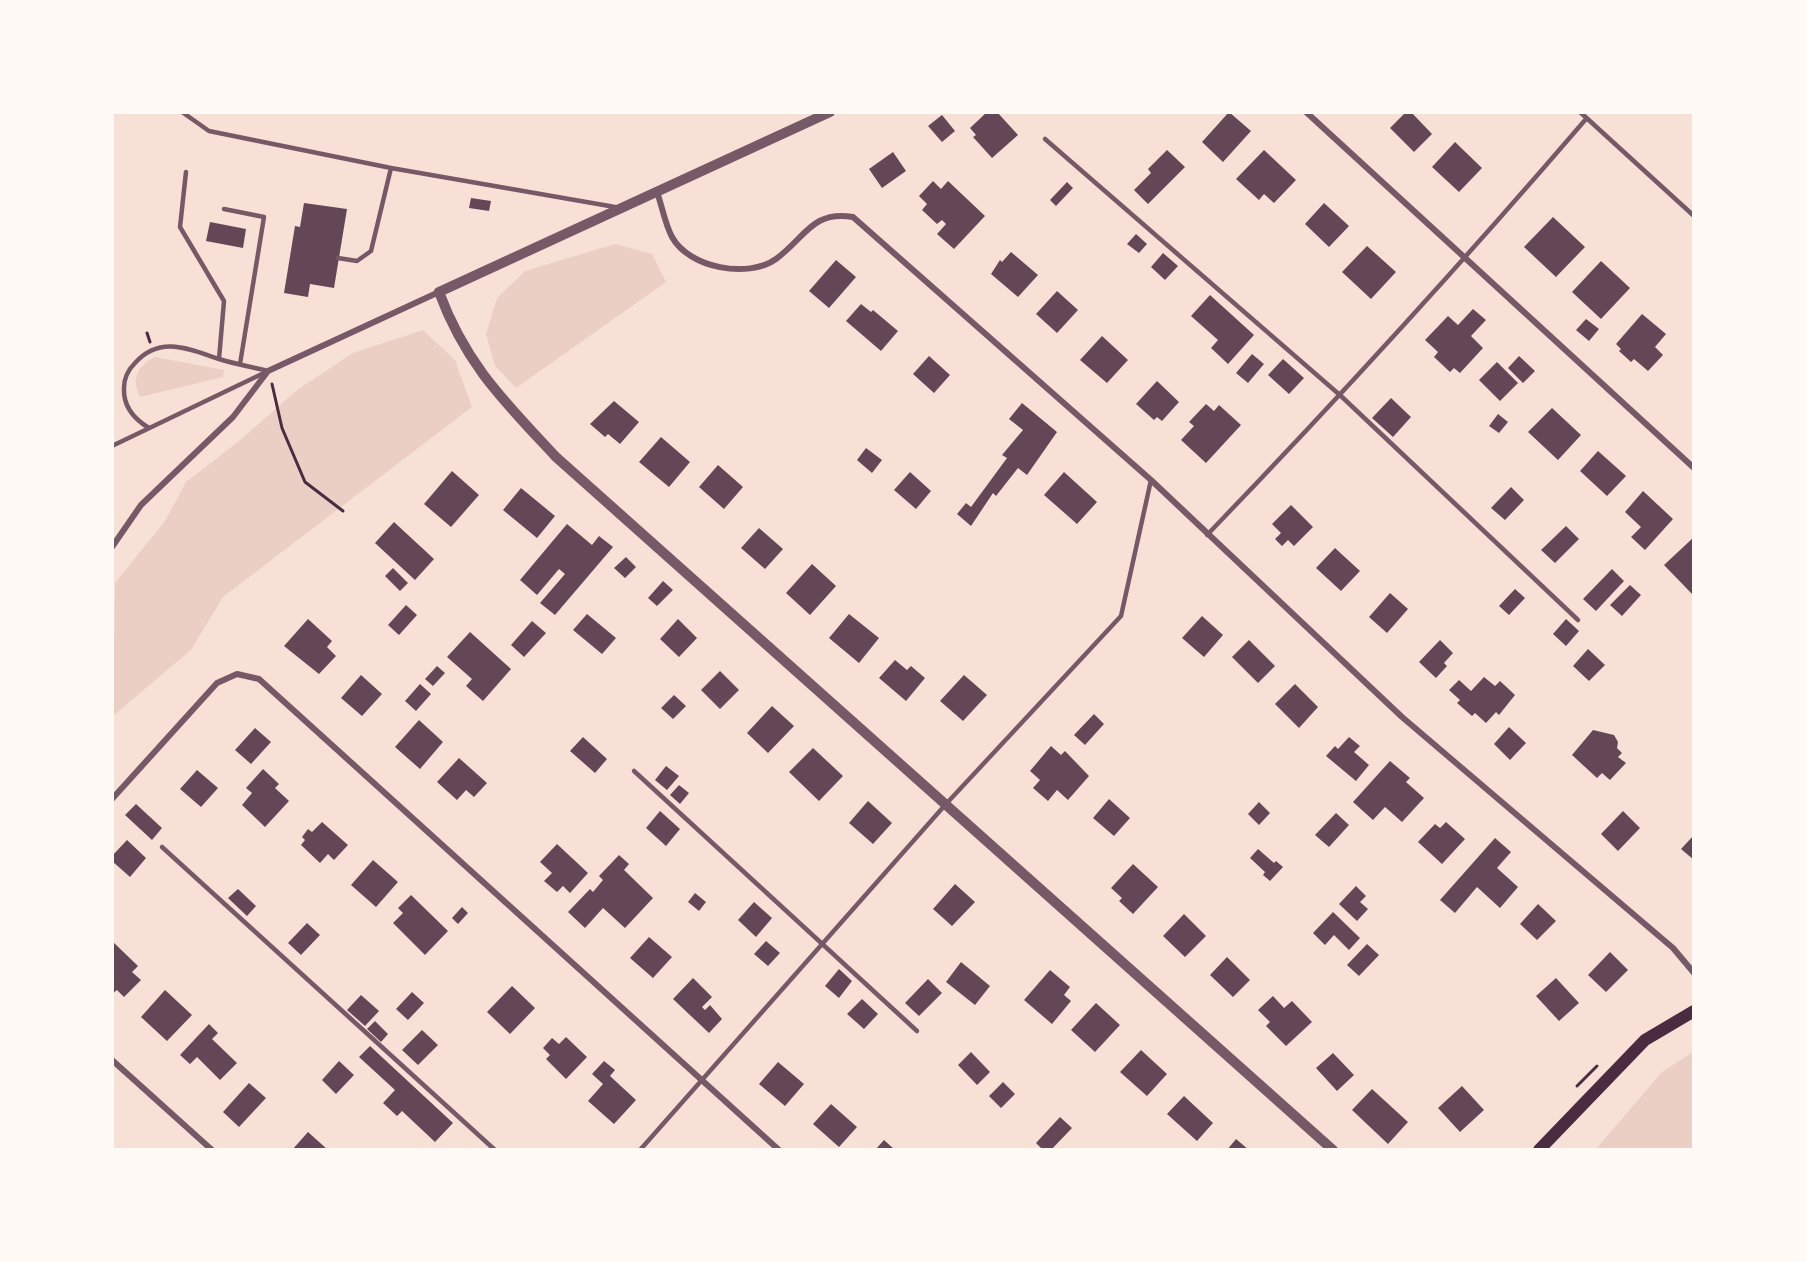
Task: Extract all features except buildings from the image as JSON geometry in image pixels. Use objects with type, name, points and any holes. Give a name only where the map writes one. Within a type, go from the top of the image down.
[{"type":"main road","points":[[1539,1149],[1645,1040],[1694,1011]]},
{"type":"street","points":[[112,547],[141,505],[233,417],[268,371],[830,112]]},
{"type":"street","points":[[1306,112],[1694,468]]},
{"type":"street","points":[[657,192],[672,237],[685,251],[729,269],[752,268],[775,260],[818,220],[836,214],[853,217],[1151,480],[1402,717],[1673,948],[1694,972]]},
{"type":"street","points":[[439,292],[459,339],[485,380],[556,457],[1333,1149]]},
{"type":"street","points":[[112,799],[217,684],[237,674],[259,679],[779,1149]]},
{"type":"street","points":[[112,1060],[212,1149]]},
{"type":"lane","points":[[182,112],[209,131],[391,168],[621,208]]},
{"type":"lane","points":[[1580,112],[1694,216]]},
{"type":"lane","points":[[1208,536],[1341,396],[1466,258],[1586,119]]},
{"type":"lane","points":[[1045,139],[1341,396],[1578,620]]},
{"type":"lane","points":[[338,258],[357,261],[371,251],[391,168]]},
{"type":"lane","points":[[186,172],[180,227],[224,301],[219,359]]},
{"type":"lane","points":[[224,209],[264,217],[240,364]]},
{"type":"lane","points":[[149,428],[135,418],[123,396],[124,381],[141,356],[166,345],[187,346],[219,359],[268,371]]},
{"type":"lane","points":[[112,446],[268,371]]},
{"type":"lane","points":[[640,1149],[946,804],[1121,616],[1151,480]]},
{"type":"lane","points":[[634,771],[917,1031]]},
{"type":"lane","points":[[162,847],[495,1149]]},
{"type":"path","points":[[268,371],[282,428],[305,482],[343,511]]},
{"type":"path","points":[[1577,1086],[1602,1061]]},
{"type":"shaded area","points":[[615,244],[652,254],[666,282],[516,388],[495,366],[486,334],[497,298],[525,271]]},
{"type":"shaded area","points":[[423,330],[455,360],[472,407],[223,597],[191,650],[113,716],[115,583],[165,521],[186,482],[239,441],[297,390],[353,353]]},
{"type":"shaded area","points":[[155,357],[224,370],[223,377],[140,397],[136,384],[137,374]]},
{"type":"shaded area","points":[[1693,1052],[1693,1149],[1596,1149],[1662,1072]]}]
